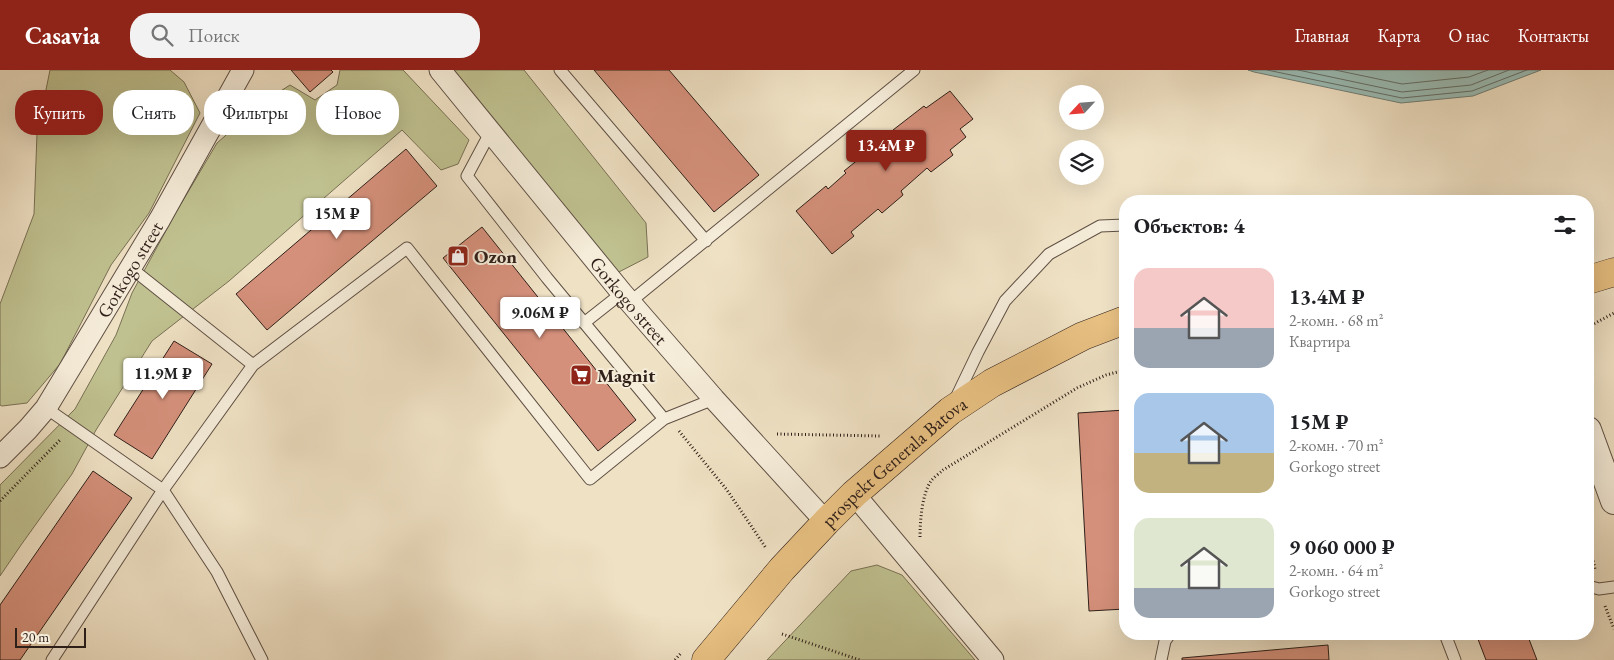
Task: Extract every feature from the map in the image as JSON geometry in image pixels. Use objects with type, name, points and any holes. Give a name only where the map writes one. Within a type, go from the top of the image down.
[{"type":"main road","points":[[1594,278],[1614,272]]},
{"type":"main road","name":"prospekt Generala Batova","points":[[695,655],[854,494],[950,412],[992,383],[1083,336],[1119,322]]},
{"type":"street","name":"Gorkogo street","points":[[0,457],[46,408],[131,268],[243,70]]},
{"type":"street","name":"Gorkogo street","points":[[440,70],[626,298],[714,399],[826,522]]},
{"type":"street","points":[[1594,446],[1614,501]]},
{"type":"street","points":[[854,494],[993,660]]},
{"type":"lane","points":[[560,70],[706,241]]},
{"type":"lane","points":[[584,324],[626,298],[706,241],[914,70]]},
{"type":"lane","points":[[491,131],[467,176],[584,324],[666,418]]},
{"type":"lane","points":[[950,412],[978,352],[1005,302],[1050,254],[1100,226],[1119,225]]},
{"type":"lane","points":[[52,660],[163,490],[253,365],[407,248],[590,478],[666,418],[714,399]]},
{"type":"lane","points":[[131,268],[253,365]]},
{"type":"lane","points":[[46,408],[163,490],[217,572],[262,660]]},
{"type":"lane","points":[[1594,588],[1599,589],[1614,587]]},
{"type":"lane","points":[[1161,660],[1166,640]]},
{"type":"lane","points":[[1448,640],[1456,660]]},
{"type":"path","points":[[1594,324],[1614,313]]},
{"type":"path","points":[[920,573],[920,526],[926,493],[931,481],[943,470],[1078,388],[1106,375],[1119,372]]},
{"type":"path","points":[[666,418],[727,490],[767,550]]},
{"type":"path","points":[[0,501],[73,427]]},
{"type":"path","points":[[746,434],[884,436]]},
{"type":"path","points":[[782,634],[860,660]]},
{"type":"path","points":[[675,660],[695,655]]},
{"type":"green space","points":[[50,70],[170,70],[184,82],[188,90],[113,90],[113,135],[189,135],[149,213],[111,265],[60,364],[27,403],[2,406],[0,405],[0,304],[34,214],[37,135],[103,135],[103,90],[46,90]]},
{"type":"green space","points":[[340,70],[403,70],[469,140],[458,164],[441,170],[402,130],[399,133],[399,90],[330,90],[337,85]]},
{"type":"green space","points":[[449,70],[524,70],[646,223],[648,257],[615,274]]},
{"type":"green space","points":[[290,85],[298,90],[282,90]]},
{"type":"green space","points":[[306,95],[315,100],[316,135],[396,135],[229,281],[152,341],[96,430],[72,474],[0,576],[0,485],[75,409],[116,335],[132,293],[175,214],[217,143],[226,135],[306,135]]},
{"type":"green space","points":[[194,101],[200,113],[194,125]]},
{"type":"green space","points":[[877,565],[902,575],[975,660],[767,660],[851,571]]},
{"type":"water","points":[[1248,70],[1541,70],[1473,96],[1401,103]]},
{"type":"building","points":[[291,70],[331,70],[333,72],[310,92]]},
{"type":"building","points":[[594,70],[669,70],[759,175],[714,212]]},
{"type":"building","points":[[950,91],[973,119],[960,129],[966,137],[950,150],[953,155],[931,172],[927,168],[901,191],[903,195],[882,213],[878,209],[851,232],[854,236],[832,254],[796,211],[826,186],[828,189],[846,173],[844,171],[875,146],[877,148],[895,133],[893,130],[924,106],[926,108]]},
{"type":"building","points":[[406,149],[437,186],[267,330],[236,294]]},
{"type":"building","points":[[482,227],[636,420],[598,451],[443,258]]},
{"type":"building","points":[[174,341],[212,364],[152,459],[114,435]]},
{"type":"building","points":[[1119,410],[1119,609],[1089,611],[1078,413]]},
{"type":"building","points":[[93,471],[132,498],[20,660],[0,660],[0,605]]},
{"type":"building","points":[[1478,640],[1529,640],[1537,660],[1486,660]]},
{"type":"building","points":[[1328,645],[1329,660],[1182,660],[1182,658]]},
{"type":"place","name":"Ozon","points":[[458,256]]},
{"type":"place","name":"Magnit","points":[[581,375]]}]
